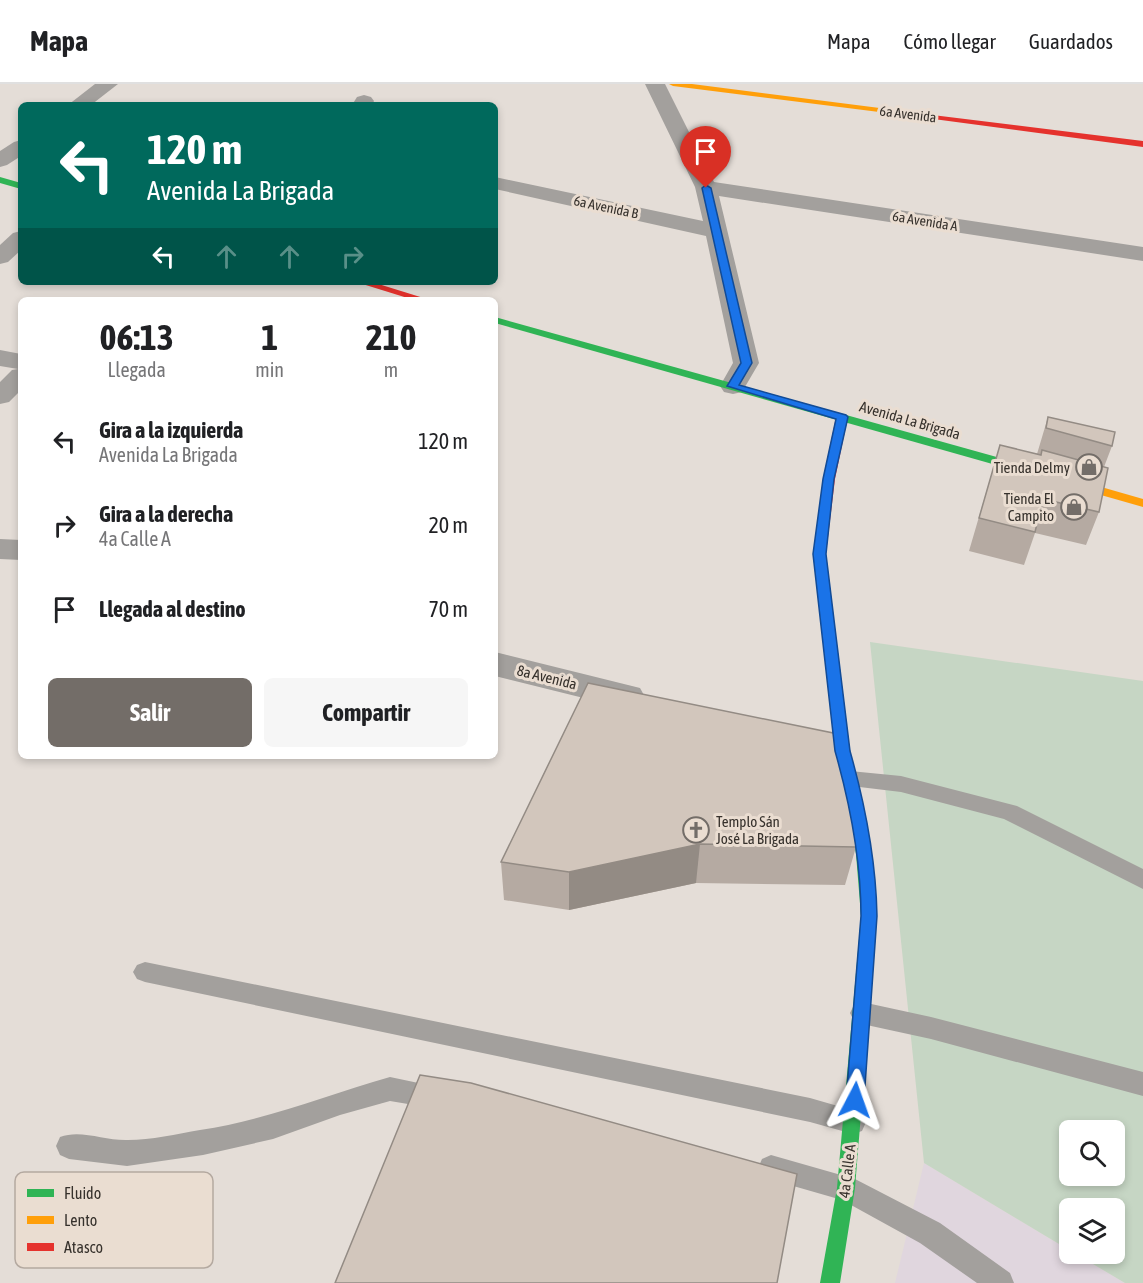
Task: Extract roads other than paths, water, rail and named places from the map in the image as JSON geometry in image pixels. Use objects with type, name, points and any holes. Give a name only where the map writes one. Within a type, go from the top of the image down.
[{"type":"street","points":[[82,102],[108,84]]},
{"type":"street","points":[[655,84],[706,188],[746,363],[733,386]]},
{"type":"street","name":"6a Avenida","points":[[673,84],[1143,144]]},
{"type":"street","points":[[0,161],[18,148]]},
{"type":"street","points":[[0,180],[18,185]]},
{"type":"street","name":"6a Avenida B","points":[[498,184],[716,231]]},
{"type":"street","name":"6a Avenida A","points":[[706,188],[1143,254]]},
{"type":"street","points":[[0,256],[18,241]]},
{"type":"street","points":[[372,285],[414,297]]},
{"type":"street","name":"Avenida La Brigada","points":[[498,321],[1143,503]]},
{"type":"street","points":[[0,358],[18,361]]},
{"type":"street","points":[[0,396],[18,379]]},
{"type":"street","name":"4a Calle A","points":[[830,1283],[846,1188],[854,1122],[869,916],[869,887],[846,765],[820,554],[829,479],[842,417]]},
{"type":"street","points":[[0,549],[18,550]]},
{"type":"street","name":"8a Avenida","points":[[498,665],[657,705]]},
{"type":"street","points":[[808,742],[846,765]]},
{"type":"lane","points":[[846,765],[901,784],[1009,812],[1143,880]]},
{"type":"lane","points":[[145,972],[810,1110],[854,1122]]},
{"type":"lane","points":[[862,1013],[931,1028],[1143,1084]]},
{"type":"lane","points":[[69,1146],[127,1153],[202,1142],[273,1127],[340,1103],[390,1089],[457,1100]]},
{"type":"lane","points":[[750,1162],[846,1188],[930,1233],[1000,1283]]},
{"type":"place","name":"Tienda Delmy","points":[[1089,467]]},
{"type":"place","name":"Tienda El Campito","points":[[1074,507]]},
{"type":"place","name":"Templo Sán José La Brigada","points":[[696,830]]}]
